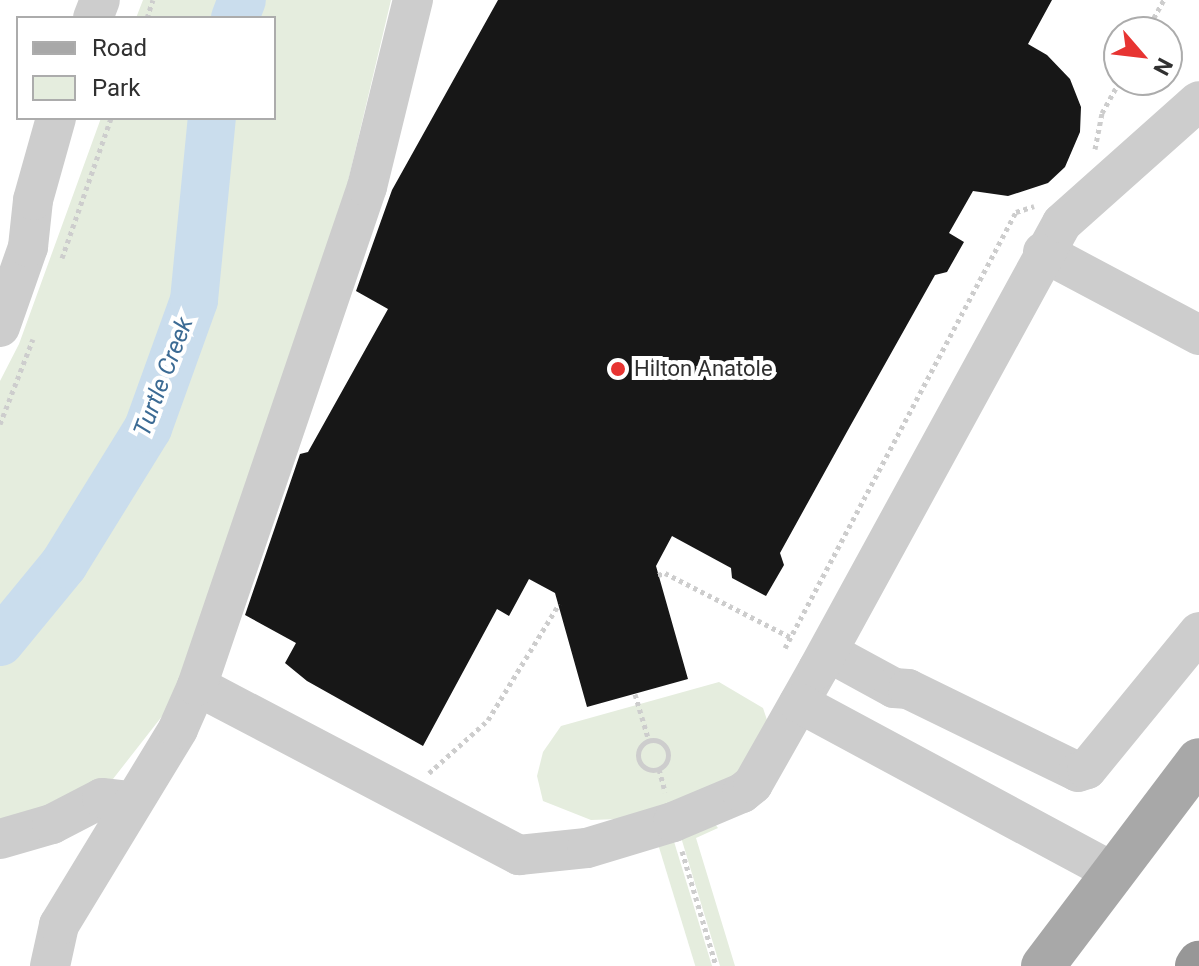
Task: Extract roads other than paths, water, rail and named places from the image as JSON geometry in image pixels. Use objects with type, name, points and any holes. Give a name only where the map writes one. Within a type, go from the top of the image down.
[{"type":"main road","points":[[1043,966],[1199,760]]},
{"type":"lane","points":[[50,966],[59,925],[124,812],[178,729],[197,686],[215,624],[285,440],[367,187],[413,0]]},
{"type":"lane","points":[[197,686],[519,855],[587,848],[673,822],[730,799],[753,784],[831,646],[1043,252],[1062,223],[1199,101]]},
{"type":"lane","points":[[0,327],[28,247],[33,200],[55,120]]},
{"type":"lane","points":[[1043,252],[1199,335]]},
{"type":"lane","points":[[831,646],[894,688],[908,689],[1078,772],[1087,769],[1199,632]]},
{"type":"lane","points":[[799,703],[1113,872]]},
{"type":"lane","points":[[0,839],[52,824],[124,812]]},
{"type":"waterway","name":"Turtle Creek","points":[[236,16],[242,0]]},
{"type":"waterway","name":"Turtle Creek","points":[[0,642],[64,564],[148,428],[194,300],[212,120]]},
{"type":"place","name":"Hilton Anatole","points":[[618,369]]}]
